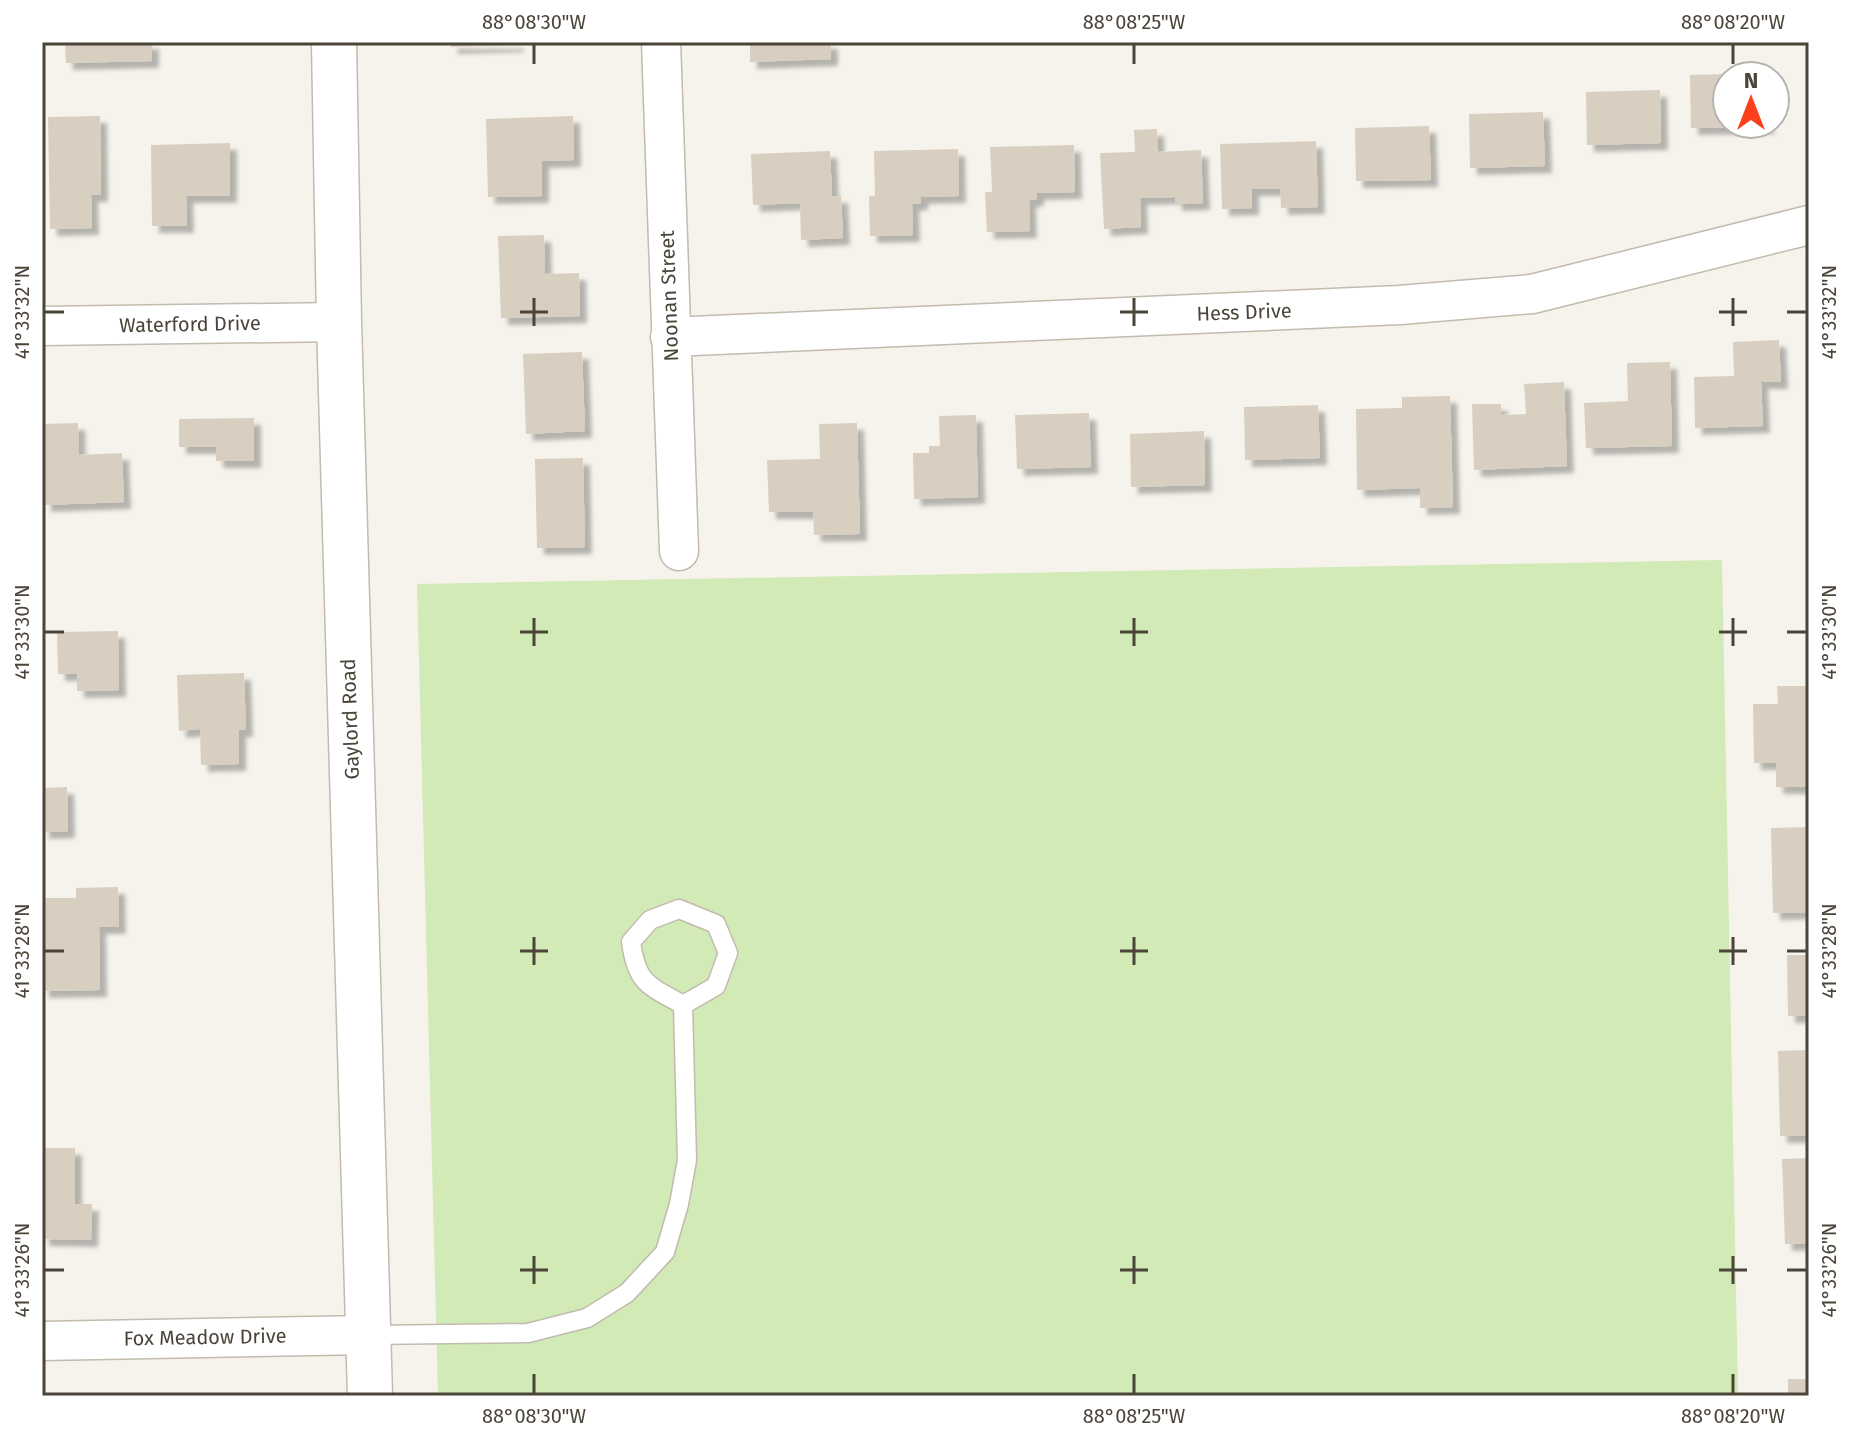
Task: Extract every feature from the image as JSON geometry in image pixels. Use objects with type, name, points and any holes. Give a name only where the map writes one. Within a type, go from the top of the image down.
[{"type":"street","name":"Gaylord Road","points":[[334,42],[339,322],[370,1396]]},
{"type":"street","name":"Noonan Street","points":[[661,42],[679,551]]},
{"type":"street","name":"Hess Drive","points":[[670,337],[1400,305],[1532,294],[1809,225]]},
{"type":"street","name":"Waterford Drive","points":[[42,326],[339,322]]},
{"type":"street","name":"Fox Meadow Drive","points":[[42,1341],[368,1335]]},
{"type":"lane","points":[[679,909],[716,924],[728,953],[716,986],[683,1005],[650,986],[635,968],[631,942],[650,920],[679,909]]},
{"type":"lane","points":[[368,1335],[528,1333],[587,1318],[627,1293],[665,1252],[679,1204],[687,1160],[683,1005]]},
{"type":"green space","points":[[1722,560],[1738,1396],[438,1396],[417,584]]},
{"type":"building","points":[[65,42],[152,42],[152,61],[66,63]]},
{"type":"building","points":[[450,42],[517,42],[517,45],[451,47]]},
{"type":"building","points":[[750,42],[831,42],[831,59],[750,62]]},
{"type":"building","points":[[1711,74],[1711,128],[1691,128],[1690,75]]},
{"type":"building","points":[[1660,90],[1661,143],[1587,145],[1586,92]]},
{"type":"building","points":[[1543,112],[1545,166],[1470,168],[1469,114]]},
{"type":"building","points":[[100,116],[101,195],[91,195],[92,228],[50,229],[48,117]]},
{"type":"building","points":[[573,116],[574,160],[542,161],[542,196],[488,197],[486,119]]},
{"type":"building","points":[[1429,126],[1431,180],[1356,181],[1355,128]]},
{"type":"building","points":[[1157,129],[1158,152],[1201,150],[1203,203],[1175,204],[1175,197],[1140,198],[1141,227],[1104,229],[1100,153],[1135,152],[1134,130]]},
{"type":"building","points":[[1316,141],[1318,207],[1281,208],[1280,189],[1252,189],[1252,208],[1222,209],[1220,144]]},
{"type":"building","points":[[230,143],[230,196],[186,196],[187,226],[152,226],[151,145]]},
{"type":"building","points":[[1074,145],[1075,192],[1037,193],[1037,199],[1029,200],[1030,231],[987,232],[985,192],[992,192],[990,147]]},
{"type":"building","points":[[958,149],[959,196],[921,197],[921,203],[912,204],[913,235],[870,236],[869,196],[875,196],[874,151]]},
{"type":"building","points":[[830,151],[832,196],[841,196],[843,238],[801,240],[800,203],[753,205],[751,154]]},
{"type":"building","points":[[544,235],[545,274],[579,273],[580,316],[501,318],[498,236]]},
{"type":"building","points":[[1779,340],[1781,382],[1761,382],[1763,426],[1695,428],[1694,377],[1734,376],[1733,342]]},
{"type":"building","points":[[582,352],[585,431],[526,434],[523,354]]},
{"type":"building","points":[[1670,362],[1672,446],[1586,448],[1584,403],[1628,401],[1627,363]]},
{"type":"building","points":[[1564,382],[1567,466],[1474,470],[1472,404],[1501,404],[1501,415],[1526,414],[1524,384]]},
{"type":"building","points":[[1450,396],[1453,507],[1420,508],[1420,488],[1357,490],[1356,409],[1402,408],[1402,397]]},
{"type":"building","points":[[1318,405],[1320,458],[1245,460],[1244,407]]},
{"type":"building","points":[[1089,413],[1091,467],[1017,469],[1015,415]]},
{"type":"building","points":[[976,415],[978,497],[914,499],[913,453],[929,453],[929,446],[940,446],[939,416]]},
{"type":"building","points":[[254,418],[254,461],[216,461],[216,447],[179,447],[179,419]]},
{"type":"building","points":[[78,423],[79,455],[122,453],[124,502],[44,505],[42,424]]},
{"type":"building","points":[[857,423],[860,534],[814,535],[813,512],[769,512],[767,460],[820,459],[819,424]]},
{"type":"building","points":[[1204,431],[1205,485],[1131,487],[1130,434]]},
{"type":"building","points":[[583,458],[585,547],[537,548],[535,459]]},
{"type":"building","points":[[118,631],[119,690],[77,691],[77,674],[58,674],[57,632]]},
{"type":"building","points":[[244,673],[246,730],[239,730],[239,764],[201,765],[200,729],[179,731],[177,675]]},
{"type":"building","points":[[1777,686],[1809,686],[1809,787],[1776,787],[1776,763],[1754,763],[1753,704],[1778,704]]},
{"type":"building","points":[[67,787],[68,831],[42,832],[42,788]]},
{"type":"building","points":[[1809,827],[1809,912],[1773,913],[1771,828]]},
{"type":"building","points":[[118,887],[119,927],[99,927],[100,990],[42,991],[42,898],[76,898],[76,888]]},
{"type":"building","points":[[1787,955],[1809,955],[1809,1016],[1788,1016]]},
{"type":"building","points":[[1809,1050],[1809,1136],[1780,1136],[1778,1051]]},
{"type":"building","points":[[42,1148],[75,1148],[75,1204],[92,1204],[91,1240],[42,1239]]},
{"type":"building","points":[[1809,1158],[1809,1243],[1785,1244],[1782,1159]]},
{"type":"building","points":[[1788,1379],[1809,1379],[1809,1396],[1788,1396]]}]
